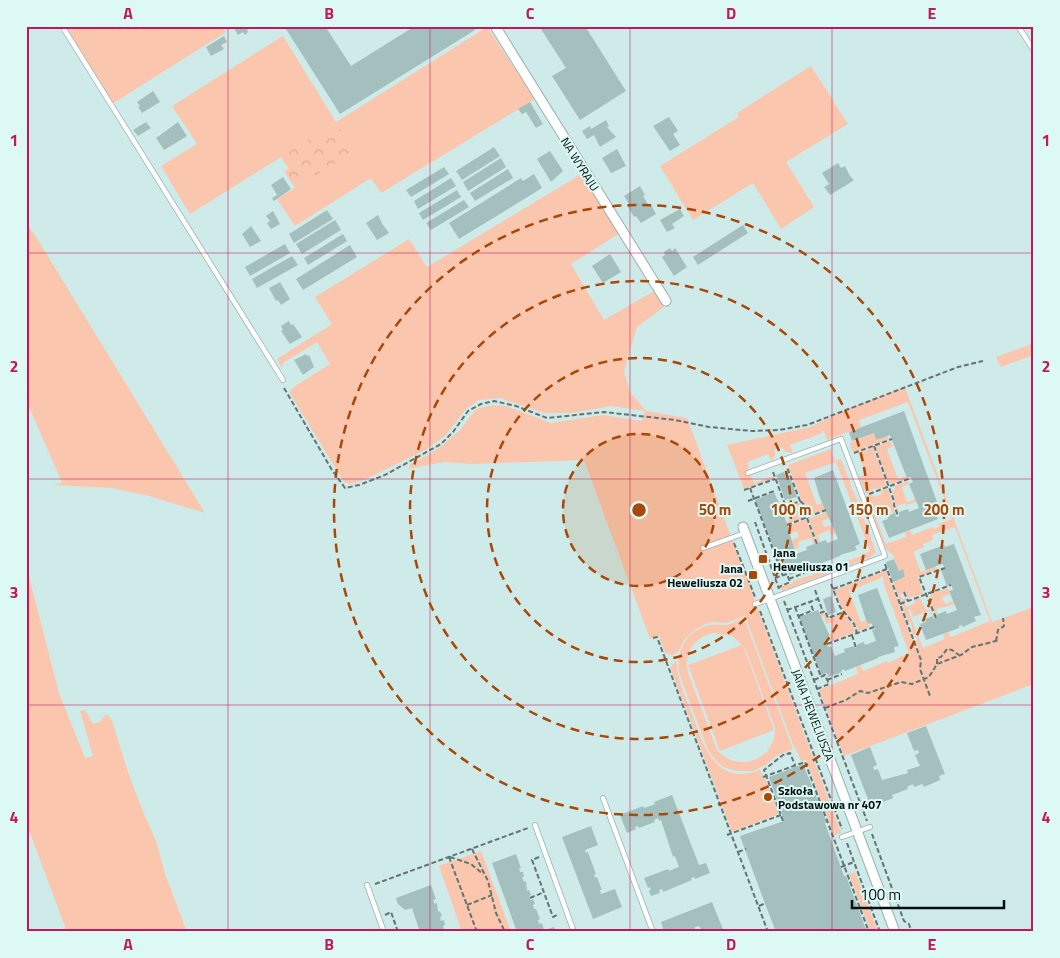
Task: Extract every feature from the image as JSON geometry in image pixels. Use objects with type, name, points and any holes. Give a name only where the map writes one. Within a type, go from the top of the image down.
[{"type":"street","name":"NA WYRAJU","points":[[495,26],[666,301]]},
{"type":"street","name":"JANA HEWELIUSZA","points":[[744,530],[895,932]]},
{"type":"lane","points":[[62,26],[283,380]]},
{"type":"lane","points":[[1018,26],[1034,51]]},
{"type":"lane","points":[[748,473],[841,439],[885,556],[756,604]]},
{"type":"lane","points":[[703,548],[744,530]]},
{"type":"lane","points":[[603,798],[653,932]]},
{"type":"lane","points":[[535,825],[574,932]]},
{"type":"lane","points":[[844,837],[869,827]]},
{"type":"lane","points":[[368,886],[384,932]]},
{"type":"path","points":[[283,380],[284,389],[332,470],[346,488],[385,475],[441,444],[453,432],[468,411],[481,404],[494,401],[516,406],[547,418],[604,412],[674,420],[709,427],[752,431],[779,430],[807,425],[958,367],[984,361]]},
{"type":"path","points":[[847,456],[892,439]]},
{"type":"path","points":[[874,446],[898,516]]},
{"type":"path","points":[[770,465],[786,507]]},
{"type":"path","points":[[786,465],[800,501],[810,510],[812,516]]},
{"type":"path","points":[[862,497],[911,478]]},
{"type":"path","points":[[744,490],[775,479]]},
{"type":"path","points":[[750,488],[783,576]]},
{"type":"path","points":[[748,500],[774,491]]},
{"type":"path","points":[[782,508],[800,501]]},
{"type":"path","points":[[787,525],[826,510]]},
{"type":"path","points":[[807,518],[817,544]]},
{"type":"path","points":[[763,523],[755,524],[780,591]]},
{"type":"path","points":[[734,542],[880,932]]},
{"type":"path","points":[[766,553],[773,551]]},
{"type":"path","points":[[882,557],[921,660],[920,669],[930,696]]},
{"type":"path","points":[[936,618],[929,609],[919,577],[945,568]]},
{"type":"path","points":[[833,589],[887,569]]},
{"type":"path","points":[[779,587],[790,582],[789,579],[804,573]]},
{"type":"path","points":[[776,578],[787,574],[789,579]]},
{"type":"path","points":[[828,577],[840,607],[854,624],[858,633]]},
{"type":"path","points":[[812,583],[823,612]]},
{"type":"path","points":[[900,604],[951,585]]},
{"type":"path","points":[[904,592],[908,602]]},
{"type":"path","points":[[783,599],[904,921],[909,924],[911,931]]},
{"type":"path","points":[[787,610],[818,599]]},
{"type":"path","points":[[798,616],[814,610],[810,602]]},
{"type":"path","points":[[795,607],[821,677]]},
{"type":"path","points":[[820,613],[826,611],[828,618],[844,612]]},
{"type":"path","points":[[996,641],[998,630],[1004,626],[1003,618]]},
{"type":"path","points":[[827,644],[874,627]]},
{"type":"path","points":[[795,631],[802,628]]},
{"type":"path","points":[[852,635],[856,648]]},
{"type":"path","points":[[653,638],[658,636],[768,932]]},
{"type":"path","points":[[937,664],[960,655],[972,647],[1000,640]]},
{"type":"path","points":[[824,708],[846,700],[860,692],[868,692],[901,682],[912,684],[929,678],[937,664],[937,658],[941,657],[947,649],[960,655]]},
{"type":"path","points":[[804,655],[812,652]]},
{"type":"path","points":[[827,680],[842,674]]},
{"type":"path","points":[[814,680],[826,675],[829,684],[817,689]]},
{"type":"path","points":[[783,821],[779,806],[765,777],[764,770],[783,755],[790,753],[795,765]]},
{"type":"path","points":[[765,777],[805,762],[842,866],[869,932]]},
{"type":"path","points":[[727,835],[781,814]]},
{"type":"path","points":[[368,886],[529,827],[532,834]]},
{"type":"path","points":[[472,848],[485,876],[496,913],[505,932]]},
{"type":"path","points":[[738,852],[746,850]]},
{"type":"path","points":[[450,857],[472,864],[485,876]]},
{"type":"path","points":[[450,857],[477,932]]},
{"type":"path","points":[[540,857],[532,860],[553,917],[562,914]]},
{"type":"path","points":[[842,866],[854,862]]},
{"type":"path","points":[[530,898],[544,892]]},
{"type":"path","points":[[467,905],[492,895]]},
{"type":"path","points":[[759,906],[766,903]]},
{"type":"path","points":[[384,915],[391,912],[398,932]]},
{"type":"green space","points":[[66,26],[223,26],[226,32],[112,104]]},
{"type":"green space","points":[[487,27],[535,99],[381,193],[371,178],[295,226],[277,199],[354,151],[336,123],[190,214],[161,166],[197,144],[172,106],[283,36],[336,122]]},
{"type":"green space","points":[[811,66],[848,124],[786,162],[814,207],[781,229],[753,183],[693,220],[660,166],[739,117],[737,113]]},
{"type":"green space","points":[[336,123],[355,151],[295,188],[284,171],[289,169],[281,157]]},
{"type":"green space","points":[[583,173],[620,233],[571,264],[604,320],[654,291],[664,307],[637,327],[624,371],[630,392],[646,411],[687,418],[841,833],[834,835],[806,760],[801,761],[794,747],[745,616],[727,623],[713,622],[705,624],[685,639],[678,652],[672,655],[665,653],[659,636],[650,639],[584,460],[472,464],[444,462],[408,469],[410,464],[428,455],[460,430],[476,409],[493,405],[506,406],[551,423],[603,415],[642,421],[645,411],[611,406],[571,413],[544,413],[500,398],[479,400],[466,409],[446,435],[427,449],[364,480],[350,484],[344,482],[289,392],[330,364],[317,342],[283,363],[282,368],[277,359],[332,324],[315,297],[409,239],[427,267]]},
{"type":"green space","points":[[26,222],[205,513],[149,496],[112,488],[53,485],[61,483],[61,480],[26,400]]},
{"type":"green space","points":[[1034,343],[1034,355],[1001,367],[996,357]]},
{"type":"green space","points":[[905,387],[992,622],[1034,607],[1034,684],[844,756],[819,690],[858,674],[856,667],[860,665],[863,671],[887,661],[888,663],[909,653],[882,576],[849,591],[861,622],[867,620],[870,627],[858,631],[855,624],[841,607],[835,590],[886,570],[917,652],[919,651],[916,636],[913,634],[911,623],[908,622],[902,605],[905,604],[907,607],[915,603],[914,600],[920,598],[926,610],[929,609],[933,616],[929,611],[913,617],[910,609],[908,610],[923,648],[945,639],[943,634],[948,632],[951,637],[990,621],[955,527],[932,535],[933,540],[923,544],[924,547],[915,551],[914,554],[921,572],[936,566],[937,569],[918,577],[923,594],[908,598],[905,592],[900,594],[902,599],[906,598],[907,601],[901,603],[885,562],[893,582],[905,577],[903,569],[899,571],[893,555],[886,549],[866,497],[872,494],[874,497],[882,494],[881,491],[887,489],[889,491],[895,513],[893,514],[890,507],[874,513],[886,544],[906,537],[905,532],[910,530],[912,535],[933,527],[934,529],[940,526],[939,524],[952,519],[908,402],[859,420],[861,427],[827,440],[824,431],[822,431],[822,433],[790,445],[793,453],[786,452],[782,447],[775,449],[775,456],[771,461],[768,454],[747,462],[749,469],[747,470],[755,483],[773,476],[774,478],[744,489],[727,445],[810,427],[847,409]]},
{"type":"green space","points":[[874,433],[876,440],[888,435],[889,439],[854,452],[852,451],[850,443]]},
{"type":"green space","points":[[890,441],[894,446],[887,449],[898,479],[906,476],[907,479],[892,484],[888,482],[875,448]]},
{"type":"green space","points":[[873,448],[886,487],[874,489],[866,494],[859,477],[866,474],[858,453]]},
{"type":"green space","points":[[831,449],[835,461],[841,459],[851,485],[851,490],[853,490],[862,513],[860,515],[861,518],[864,519],[876,552],[871,557],[782,591],[780,587],[815,574],[819,570],[817,565],[822,563],[824,569],[864,555],[870,551],[836,462],[805,473],[817,505],[823,502],[826,509],[813,514],[802,502],[788,465]]},
{"type":"green space","points":[[908,481],[909,484],[902,487],[907,502],[916,499],[916,502],[897,506],[898,512],[892,492],[895,489],[894,486]]},
{"type":"green space","points":[[799,503],[808,511],[809,516],[786,524],[785,522],[791,519],[788,510],[783,512],[782,510]]},
{"type":"green space","points":[[827,512],[829,518],[822,521],[824,527],[832,525],[836,533],[831,535],[829,530],[818,535],[820,542],[818,543],[809,519]]},
{"type":"green space","points":[[807,520],[816,544],[814,545],[811,538],[798,542],[799,547],[794,549],[792,540],[799,537],[797,531],[790,534],[787,526]]},
{"type":"green space","points":[[26,565],[59,693],[85,758],[93,756],[80,711],[85,710],[93,724],[100,722],[105,715],[108,715],[112,721],[138,799],[157,844],[165,874],[187,932],[67,932],[26,822]]},
{"type":"green space","points":[[948,588],[950,594],[942,597],[945,604],[953,601],[955,604],[936,609],[938,614],[936,615],[929,600],[930,594]]},
{"type":"green space","points":[[825,613],[827,619],[843,613],[853,625],[855,632],[830,642],[828,635],[834,632],[831,622],[826,624],[824,616],[821,617],[820,614]]},
{"type":"green space","points":[[744,618],[793,749],[776,756],[766,765],[753,771],[736,771],[723,767],[708,750],[680,676],[679,667],[679,659],[684,644],[694,632],[710,625],[727,625]],"holes":[[[715,633],[732,636],[742,645],[688,665],[720,751],[774,730],[743,645],[745,648],[775,728],[774,739],[763,755],[745,762],[735,761],[717,750],[687,666],[689,652],[696,642]]]},
{"type":"green space","points":[[677,660],[679,679],[683,691],[699,734],[712,758],[720,767],[731,773],[744,774],[760,770],[778,812],[777,815],[732,832],[670,667]]},
{"type":"green space","points":[[481,851],[511,932],[462,932],[439,866]]},
{"type":"green space","points":[[855,872],[878,932],[871,932],[849,874]]},
{"type":"building","points":[[234,26],[252,26],[245,35],[243,32],[238,35]]},
{"type":"building","points":[[284,26],[325,26],[351,66],[415,26],[473,26],[475,30],[340,114]]},
{"type":"building","points":[[539,26],[585,26],[626,91],[580,120],[552,76],[566,68]]},
{"type":"building","points":[[224,36],[227,42],[221,45],[224,49],[211,56],[206,47]]},
{"type":"building","points":[[153,91],[160,102],[142,113],[137,102]]},
{"type":"building","points":[[530,102],[543,124],[536,128],[526,112],[522,114],[518,109]]},
{"type":"building","points":[[669,117],[678,131],[673,134],[680,145],[670,151],[653,126]]},
{"type":"building","points":[[606,120],[609,126],[607,127],[616,137],[600,147],[594,135],[587,139],[582,131],[590,126],[591,129]]},
{"type":"building","points":[[146,122],[151,128],[138,136],[133,130]]},
{"type":"building","points":[[178,122],[187,136],[164,150],[156,138]]},
{"type":"building","points":[[494,147],[500,156],[462,180],[456,171]]},
{"type":"building","points":[[617,149],[626,166],[611,173],[602,158]]},
{"type":"building","points":[[550,151],[563,171],[551,182],[537,159]]},
{"type":"building","points":[[501,158],[506,167],[468,191],[463,182]]},
{"type":"building","points":[[838,163],[841,168],[845,166],[853,181],[830,195],[824,187],[829,184],[822,173]]},
{"type":"building","points":[[444,167],[449,174],[411,197],[406,190]]},
{"type":"building","points":[[508,169],[513,178],[475,201],[470,193]]},
{"type":"building","points":[[534,174],[542,188],[459,239],[449,223],[521,178],[523,181]]},
{"type":"building","points":[[283,177],[291,189],[274,201],[272,198],[277,195],[271,185]]},
{"type":"building","points":[[451,178],[456,186],[418,209],[414,201]]},
{"type":"building","points":[[640,186],[645,195],[643,196],[656,214],[641,223],[636,216],[634,217],[624,196]]},
{"type":"building","points":[[457,190],[461,197],[423,220],[419,213]]},
{"type":"building","points":[[464,200],[469,207],[431,230],[426,223]]},
{"type":"building","points":[[680,209],[684,216],[672,224],[675,228],[667,232],[660,220]]},
{"type":"building","points":[[327,210],[333,219],[294,243],[289,234]]},
{"type":"building","points":[[273,211],[280,224],[271,229],[267,223],[270,221],[266,216]]},
{"type":"building","points":[[378,215],[389,233],[377,240],[366,223]]},
{"type":"building","points":[[335,220],[341,230],[302,254],[296,244]]},
{"type":"building","points":[[743,225],[748,233],[698,265],[693,257]]},
{"type":"building","points":[[251,226],[261,241],[250,247],[242,234]]},
{"type":"building","points":[[343,234],[347,241],[308,265],[304,258]]},
{"type":"building","points":[[285,244],[290,253],[250,276],[245,267]]},
{"type":"building","points":[[350,245],[357,257],[303,290],[296,279]]},
{"type":"building","points":[[670,248],[672,251],[675,248],[687,267],[674,276],[662,257],[665,255],[664,252]]},
{"type":"building","points":[[610,254],[621,272],[603,283],[592,266]]},
{"type":"building","points":[[292,256],[298,265],[257,288],[252,279]]},
{"type":"building","points":[[280,282],[290,299],[281,305],[278,300],[276,301],[269,288]]},
{"type":"building","points":[[289,321],[302,337],[290,344],[281,331],[283,330],[281,326]]},
{"type":"building","points":[[306,354],[307,356],[309,355],[314,367],[303,375],[294,360]]},
{"type":"building","points":[[904,411],[941,513],[936,515],[938,519],[889,538],[882,521],[888,519],[887,516],[895,513],[896,517],[899,516],[899,512],[908,509],[909,512],[919,508],[909,484],[913,482],[910,477],[907,478],[890,435],[876,440],[874,433],[852,441],[849,432]]},
{"type":"building","points":[[833,470],[860,544],[855,546],[857,550],[806,569],[806,567],[790,575],[788,571],[783,573],[755,500],[774,492],[783,512],[796,554],[807,550],[806,547],[826,540],[827,543],[838,539],[820,498],[814,478]]},
{"type":"building","points":[[784,472],[787,479],[790,478],[797,497],[785,500],[776,475]]},
{"type":"building","points":[[954,544],[981,615],[974,617],[976,621],[963,627],[962,625],[959,626],[959,628],[926,640],[920,624],[926,622],[925,619],[933,616],[934,619],[937,617],[936,615],[946,611],[947,614],[957,610],[949,591],[953,590],[951,584],[947,586],[941,570],[945,569],[944,566],[942,564],[926,570],[920,554],[944,545],[945,547]]},
{"type":"building","points":[[894,559],[899,571],[903,569],[905,577],[893,582],[886,562]]},
{"type":"building","points":[[877,588],[899,646],[894,647],[895,652],[845,671],[844,669],[842,672],[828,677],[827,673],[821,675],[799,617],[818,610],[829,634],[829,639],[827,640],[828,647],[831,646],[835,656],[845,652],[844,649],[854,646],[855,648],[858,644],[864,642],[865,645],[876,641],[872,630],[875,629],[866,620],[858,595]]},
{"type":"building","points":[[831,596],[836,612],[828,615],[823,599]]},
{"type":"building","points":[[926,726],[945,774],[939,776],[940,780],[924,787],[922,784],[914,787],[913,784],[907,787],[908,789],[892,795],[893,798],[876,805],[874,800],[869,802],[851,755],[870,747],[877,765],[873,767],[874,770],[878,769],[882,780],[908,773],[907,770],[920,766],[915,755],[919,753],[918,750],[914,751],[907,733]]},
{"type":"building","points":[[803,764],[827,823],[825,823],[844,876],[846,876],[867,932],[776,932],[764,901],[740,836],[784,821],[769,777]]},
{"type":"building","points":[[672,795],[699,865],[706,863],[710,873],[695,879],[694,877],[691,878],[692,880],[663,892],[662,889],[659,890],[660,893],[651,896],[650,887],[648,888],[644,878],[679,867],[675,856],[673,857],[661,820],[659,821],[658,818],[654,820],[655,822],[639,828],[638,826],[635,827],[636,829],[627,833],[620,815],[643,806],[644,808],[650,806],[655,804],[654,802]]},
{"type":"building","points":[[591,826],[598,845],[585,850],[586,853],[588,852],[596,874],[594,875],[595,878],[597,877],[602,890],[600,890],[601,894],[615,889],[622,907],[593,919],[562,837]]},
{"type":"building","points":[[516,854],[521,868],[519,868],[520,872],[523,872],[524,877],[522,877],[524,882],[526,881],[527,891],[529,890],[531,895],[529,896],[530,900],[533,899],[534,909],[536,909],[540,919],[538,920],[539,924],[542,923],[544,930],[554,927],[556,932],[517,932],[492,863]]},
{"type":"building","points":[[431,885],[436,899],[433,900],[435,904],[437,903],[438,912],[440,911],[442,916],[440,917],[441,921],[444,920],[444,930],[447,929],[448,932],[420,932],[412,908],[405,910],[398,904],[396,898]]},
{"type":"building","points":[[712,902],[724,932],[703,932],[699,926],[690,932],[664,932],[661,922]]},
{"type":"place","name":"Jana Heweliusza 01","points":[[763,559]]},
{"type":"place","name":"Jana Heweliusza 02","points":[[753,575]]},
{"type":"place","name":"Szkoła Podstawowa nr 407","points":[[768,797]]}]
